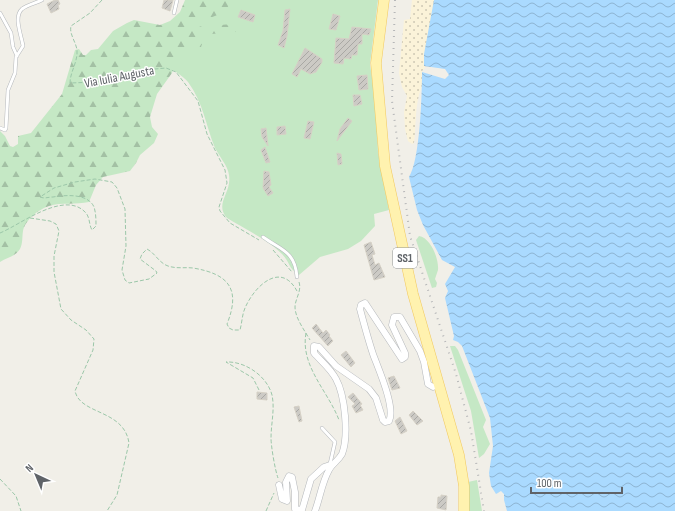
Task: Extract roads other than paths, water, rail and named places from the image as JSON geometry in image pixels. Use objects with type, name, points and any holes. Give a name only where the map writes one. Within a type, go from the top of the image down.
[{"type":"main road","name":"SS1","points":[[384,0],[376,63],[385,166],[413,294],[459,455],[464,486],[464,511]]},
{"type":"street","points":[[280,485],[282,499],[287,501],[286,480],[289,476],[292,477],[295,492],[295,509],[302,510],[311,479],[339,458],[343,451],[346,430],[343,399],[336,380],[314,349],[319,346],[336,366],[369,389],[376,398],[383,420],[385,422],[389,421],[390,415],[386,388],[373,355],[360,309],[361,305],[365,303],[402,358],[405,357],[405,353],[392,325],[394,317],[400,317],[420,351],[424,362],[428,384],[433,387],[440,385]]},
{"type":"street","points":[[315,511],[324,480],[332,464]]},
{"type":"lane","points":[[0,128],[5,130],[6,128],[8,90],[14,73],[17,56],[23,46],[18,22],[19,13],[23,8],[42,0]]},
{"type":"lane","points":[[174,13],[177,0]]},
{"type":"lane","points":[[0,13],[12,35],[12,47],[17,56]]},
{"type":"lane","points":[[263,237],[290,254],[296,267],[297,277]]},
{"type":"lane","points":[[322,428],[335,442],[332,464]]},
{"type":"water","points":[[434,0],[675,0],[675,511],[507,511],[504,494],[501,491],[496,494],[491,486],[489,473],[493,446],[490,418],[462,346],[453,340],[454,336],[445,298],[448,291],[445,284],[455,267],[442,260],[423,225],[417,210],[409,177],[413,169],[418,142],[421,111],[422,72],[445,79],[449,75],[445,69],[424,66],[424,54]]},
{"type":"railway","points":[[395,0],[392,101],[410,236],[456,374],[471,431],[484,511]]}]
